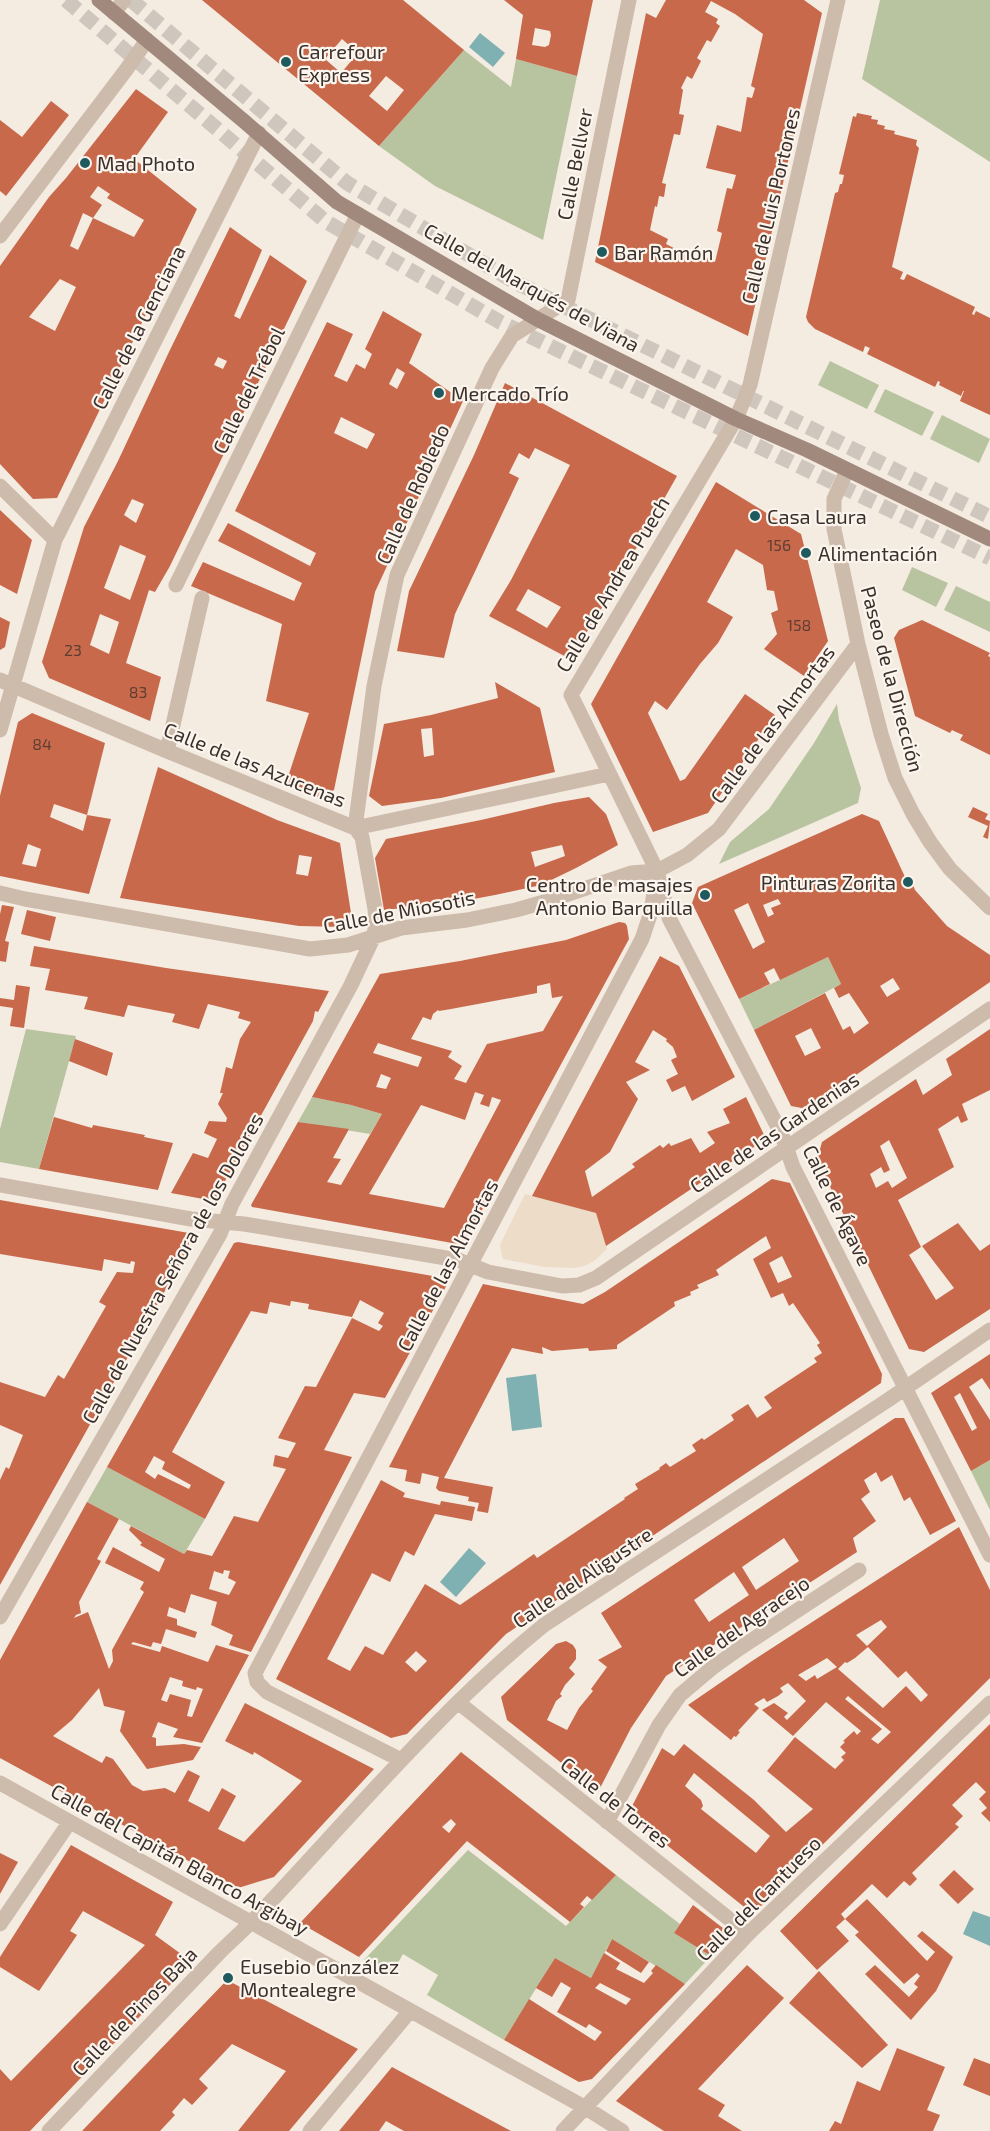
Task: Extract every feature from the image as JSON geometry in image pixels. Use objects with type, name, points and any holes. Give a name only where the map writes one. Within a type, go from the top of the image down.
[{"type":"street","name":"Calle del Marqués de Viana","points":[[99,0],[259,133],[337,202],[537,319],[736,419],[990,539]]},
{"type":"street","points":[[114,13],[124,0]]},
{"type":"street","name":"Calle Bellver","points":[[537,319],[568,300],[629,0]]},
{"type":"street","name":"Calle de Luis Portones","points":[[736,419],[750,385],[837,0]]},
{"type":"street","points":[[0,236],[147,40]]},
{"type":"street","name":"Calle de la Genciana","points":[[0,730],[6,682],[55,540],[259,133]]},
{"type":"street","name":"Calle del Trébol","points":[[176,585],[358,214]]},
{"type":"street","name":"Calle de Robledo","points":[[355,828],[374,686],[382,638],[397,575],[492,368],[512,336],[537,319]]},
{"type":"street","name":"Calle de Andrea Puech","points":[[657,871],[571,695],[736,419]]},
{"type":"street","name":"Paseo de la Dirección","points":[[847,470],[834,500],[834,528],[858,644],[895,778],[930,842],[950,869],[990,908]]},
{"type":"street","points":[[0,486],[55,540]]},
{"type":"street","points":[[167,751],[201,598]]},
{"type":"street","name":"Calle de las Almortas","points":[[719,829],[858,644]]},
{"type":"street","name":"Calle de las Azucenas","points":[[6,682],[355,828],[609,774]]},
{"type":"street","points":[[355,828],[362,837],[375,909],[374,936]]},
{"type":"street","name":"Calle de Miosotis","points":[[0,893],[310,949],[348,945],[401,928],[466,920],[516,910],[631,873],[657,871],[687,855],[719,829]]},
{"type":"street","name":"Calle de las Almortas","points":[[401,1760],[267,1692],[257,1682],[255,1672],[642,939],[651,912],[657,871]]},
{"type":"street","name":"Calle de Ágave","points":[[657,871],[669,918],[787,1149],[793,1167],[904,1389],[990,1555]]},
{"type":"street","name":"Calle de Nuestra Señora de los Dolores","points":[[0,1617],[220,1234],[224,1222],[355,977],[374,936]]},
{"type":"street","name":"Calle de las Gardenias","points":[[471,1264],[488,1272],[562,1286],[579,1285],[596,1278],[990,1009]]},
{"type":"street","points":[[0,1185],[191,1219],[224,1222],[471,1264]]},
{"type":"street","name":"Calle del Aligustre","points":[[251,1922],[401,1760],[494,1667],[544,1625],[990,1330]]},
{"type":"street","name":"Calle del Agracejo","points":[[607,1822],[650,1742],[680,1695],[721,1661],[859,1570]]},
{"type":"street","name":"Calle del Cantueso","points":[[563,2131],[748,1934],[990,1702]]},
{"type":"street","name":"Calle de Torres","points":[[459,1703],[748,1934]]},
{"type":"street","name":"Calle del Capitán Blanco Argibay","points":[[0,1783],[586,2108],[622,2131]]},
{"type":"street","points":[[0,1924],[69,1823]]},
{"type":"street","name":"Calle de Pinos Baja","points":[[49,2131],[251,1922]]},
{"type":"street","points":[[310,2131],[410,2012]]},
{"type":"green space","points":[[880,0],[990,0],[990,162],[862,79]]},
{"type":"green space","points":[[464,50],[511,87],[516,59],[577,76],[543,240],[435,186],[379,146]]},
{"type":"green space","points":[[830,361],[879,385],[867,409],[818,385]]},
{"type":"green space","points":[[885,389],[934,412],[922,436],[874,412]]},
{"type":"green space","points":[[942,415],[990,439],[979,463],[930,439]]},
{"type":"green space","points":[[912,567],[948,583],[936,607],[902,590]]},
{"type":"green space","points":[[956,586],[990,602],[990,632],[944,610]]},
{"type":"green space","points":[[837,704],[839,720],[861,788],[858,803],[719,864],[730,842],[769,809],[814,743]]},
{"type":"green space","points":[[828,957],[841,984],[754,1030],[739,999]]},
{"type":"green space","points":[[26,1029],[76,1036],[39,1169],[0,1162],[0,1129]]},
{"type":"green space","points":[[312,1097],[382,1114],[370,1134],[298,1122]]},
{"type":"green space","points":[[990,1460],[990,1510],[971,1471]]},
{"type":"green space","points":[[107,1467],[205,1519],[184,1554],[87,1502]]},
{"type":"green space","points":[[468,1850],[566,1926],[616,1875],[680,1924],[674,1933],[711,1956],[685,1984],[612,1939],[591,1978],[555,1958],[504,2040],[427,1995],[438,1975],[403,1954],[391,1975],[364,1960]]},
{"type":"shaded area","points":[[525,1194],[596,1213],[607,1249],[594,1261],[575,1268],[545,1267],[503,1259],[500,1245]]},
{"type":"water","points":[[480,33],[505,53],[493,67],[469,47]]},
{"type":"water","points":[[536,1374],[542,1427],[512,1431],[506,1378]]},
{"type":"water","points":[[469,1548],[486,1563],[456,1597],[440,1582]]},
{"type":"water","points":[[973,1911],[990,1917],[990,1946],[963,1934]]},
{"type":"building","points":[[202,0],[403,0],[464,50],[379,146]],"holes":[[[342,39],[358,53],[341,73],[325,59]],[[386,76],[404,90],[387,111],[369,96]]]},
{"type":"building","points":[[504,0],[593,0],[577,76],[516,59],[523,15]],"holes":[[[535,28],[550,31],[549,45],[545,47],[532,45]]]},
{"type":"building","points":[[666,0],[804,0],[822,13],[748,336],[595,262],[646,13],[656,18]],"holes":[[[711,1],[735,14],[763,34],[751,86],[755,88],[752,98],[747,97],[741,132],[717,125],[706,168],[736,175],[732,189],[727,188],[717,231],[722,233],[715,262],[700,254],[697,260],[666,244],[668,239],[650,230],[659,196],[664,197],[666,184],[662,183],[674,134],[680,135],[684,115],[679,114],[683,90],[681,88],[687,76],[692,79],[701,61],[697,58],[707,40],[711,42],[720,26],[716,23],[718,19],[705,12]]]},
{"type":"building","points":[[136,89],[168,112],[134,159],[197,209],[57,498],[33,499],[0,464],[0,266],[49,197]],"holes":[[[98,186],[110,194],[107,198],[144,220],[134,237],[93,218],[102,205],[90,197]],[[83,213],[93,218],[78,250],[70,246]],[[60,279],[76,287],[55,331],[29,317]]]},
{"type":"building","points":[[51,101],[69,115],[6,196],[0,191],[0,120],[22,137]]},
{"type":"building","points":[[857,113],[872,116],[871,119],[878,120],[877,124],[885,126],[884,129],[895,131],[894,134],[917,140],[916,145],[919,148],[892,267],[903,272],[900,279],[904,280],[907,274],[975,307],[972,314],[974,315],[976,311],[990,318],[990,415],[960,401],[964,391],[961,396],[939,385],[938,381],[935,387],[867,354],[870,348],[865,346],[863,352],[815,329],[808,322],[806,317],[835,193],[842,184],[844,175],[839,174],[853,116],[856,117]]},
{"type":"building","points":[[230,227],[262,250],[234,316],[240,319],[270,255],[307,281],[170,566],[155,592],[149,590],[126,663],[161,677],[150,721],[49,678],[42,662],[84,527]],"holes":[[[218,357],[227,361],[223,369],[214,365]],[[132,499],[144,504],[136,523],[124,515]],[[120,545],[146,556],[130,600],[104,588]],[[100,614],[119,622],[109,654],[90,645]]]},
{"type":"building","points":[[383,311],[422,334],[409,363],[463,401],[375,592],[334,790],[320,798],[286,783],[309,713],[266,701],[282,624],[191,586],[203,562],[294,601],[302,583],[218,541],[228,523],[310,566],[316,553],[235,511],[327,322],[353,334],[334,376],[347,382],[356,364],[365,369],[372,354],[365,349]],"holes":[[[397,368],[405,373],[397,389],[389,384]],[[341,417],[375,434],[367,449],[334,433]]]},
{"type":"building","points":[[505,383],[677,476],[608,598],[570,659],[489,616],[511,580],[570,465],[535,448],[529,459],[519,453],[509,473],[519,478],[455,614],[444,658],[397,651],[409,591],[474,455]],"holes":[[[528,589],[561,607],[547,628],[516,610]]]},
{"type":"building","points":[[716,482],[801,534],[828,641],[804,676],[764,649],[777,634],[771,613],[778,610],[774,591],[767,590],[763,565],[736,549],[707,602],[733,617],[718,643],[667,710],[655,701],[648,713],[680,781],[685,779],[745,694],[775,715],[708,813],[653,832],[591,704]]},
{"type":"building","points":[[0,510],[32,540],[17,594],[0,585]]},
{"type":"building","points":[[0,617],[10,622],[5,647],[0,650]]},
{"type":"building","points":[[922,620],[990,653],[988,656],[990,657],[990,755],[960,740],[963,735],[952,730],[950,733],[915,716],[894,638],[899,630]]},
{"type":"building","points":[[495,682],[540,708],[555,772],[441,798],[382,806],[369,796],[384,724],[498,698]],"holes":[[[432,728],[434,755],[424,757],[421,729]]]},
{"type":"building","points":[[32,713],[105,743],[87,815],[111,819],[89,894],[0,876],[0,796],[18,722]],"holes":[[[54,804],[87,815],[83,831],[50,817]],[[28,844],[41,849],[36,867],[22,864]]]},
{"type":"building","points":[[158,767],[277,820],[340,843],[351,913],[344,927],[299,926],[120,898]],"holes":[[[299,855],[312,857],[308,876],[296,874]]]},
{"type":"building","points":[[589,797],[606,814],[618,845],[541,885],[452,903],[384,910],[375,858],[386,839]],"holes":[[[562,845],[565,856],[535,867],[531,852]]]},
{"type":"building","points":[[973,807],[988,814],[985,819],[990,821],[988,839],[983,837],[988,826],[968,817]]},
{"type":"building","points":[[862,814],[879,821],[905,877],[909,875],[915,890],[947,926],[990,955],[990,982],[807,1109],[791,1106],[754,1030],[825,993],[843,1030],[850,1026],[854,1034],[869,1023],[849,993],[839,998],[834,988],[841,984],[828,957],[780,980],[774,968],[764,973],[770,984],[739,999],[692,903],[698,887]],"holes":[[[778,899],[781,904],[771,908],[774,914],[768,917],[763,905]],[[748,903],[765,942],[753,949],[734,910]],[[893,978],[900,989],[887,997],[880,986]],[[811,1028],[821,1048],[805,1056],[795,1036]]]},
{"type":"building","points":[[2,905],[14,907],[5,941],[9,942],[6,962],[0,961]]},
{"type":"building","points":[[27,910],[56,917],[50,941],[21,934]]},
{"type":"building","points":[[619,922],[627,926],[629,939],[463,1245],[252,1207],[251,1205],[298,1122],[349,1129],[333,1158],[341,1159],[327,1182],[341,1185],[382,1114],[312,1097],[380,974],[566,940]],"holes":[[[550,983],[552,998],[563,996],[543,1031],[487,1044],[466,1083],[454,1079],[462,1066],[448,1057],[452,1051],[411,1039],[423,1017],[431,1020],[433,1014],[438,1010],[537,993],[537,986]],[[378,1043],[422,1057],[418,1067],[373,1053]],[[381,1074],[391,1078],[386,1089],[376,1087]],[[475,1092],[484,1095],[480,1104],[489,1107],[492,1097],[501,1100],[444,1208],[369,1194],[421,1105],[465,1120]]]},
{"type":"building","points":[[34,946],[166,968],[329,991],[318,1012],[315,1011],[313,1021],[214,1201],[171,1193],[193,1153],[208,1158],[217,1139],[204,1133],[209,1121],[226,1122],[227,1118],[218,1104],[223,1093],[220,1093],[226,1067],[232,1069],[240,1039],[251,1022],[238,1018],[240,1012],[208,1004],[199,1029],[172,1022],[175,1014],[128,1005],[124,1017],[84,1009],[88,997],[45,990],[50,969],[30,966]]},
{"type":"building","points":[[660,956],[679,966],[735,1077],[692,1101],[685,1086],[672,1092],[666,1080],[678,1074],[671,1060],[677,1057],[673,1047],[666,1041],[667,1039],[653,1030],[635,1062],[650,1070],[626,1082],[638,1099],[610,1152],[585,1171],[592,1197],[635,1167],[632,1164],[660,1145],[663,1148],[669,1143],[671,1146],[691,1138],[700,1153],[715,1143],[707,1132],[730,1123],[723,1109],[746,1097],[766,1139],[606,1246],[596,1213],[532,1196]]},
{"type":"building","points":[[16,985],[30,987],[24,1028],[10,1026],[13,1008],[0,1006],[0,998],[14,1000]]},
{"type":"building","points":[[990,1029],[990,1090],[962,1104],[968,1120],[961,1123],[958,1116],[938,1129],[954,1167],[898,1200],[921,1247],[909,1255],[936,1300],[954,1288],[922,1246],[958,1223],[980,1251],[990,1244],[990,1309],[924,1352],[909,1349],[817,1160],[822,1142],[916,1079],[923,1095],[952,1075],[946,1059]],"holes":[[[889,1140],[907,1178],[892,1188],[888,1181],[876,1188],[870,1174],[881,1167],[884,1173],[890,1170],[880,1146]]]},
{"type":"building","points":[[75,1039],[113,1053],[107,1076],[69,1061]]},
{"type":"building","points":[[54,1117],[92,1128],[93,1125],[173,1143],[158,1190],[39,1169]]},
{"type":"building","points":[[772,1179],[790,1183],[882,1374],[881,1383],[506,1634],[407,1734],[391,1738],[276,1679],[381,1480],[405,1493],[403,1497],[440,1505],[441,1501],[475,1507],[472,1521],[435,1514],[414,1556],[405,1551],[390,1582],[372,1573],[327,1659],[350,1671],[365,1646],[383,1655],[425,1584],[460,1605],[534,1554],[537,1558],[625,1499],[638,1489],[635,1484],[666,1463],[670,1467],[696,1451],[692,1445],[702,1438],[704,1440],[734,1420],[731,1415],[748,1404],[757,1418],[772,1408],[764,1397],[817,1362],[814,1358],[822,1353],[817,1345],[820,1343],[793,1303],[789,1306],[783,1293],[771,1298],[753,1259],[771,1248],[766,1236],[716,1270],[719,1275],[697,1285],[699,1288],[690,1292],[691,1295],[674,1302],[675,1306],[617,1345],[617,1349],[589,1351],[588,1348],[552,1351],[542,1347],[543,1354],[512,1348],[444,1478],[493,1487],[488,1513],[477,1511],[479,1503],[468,1501],[469,1497],[439,1491],[436,1488],[439,1477],[422,1473],[420,1484],[405,1481],[407,1470],[389,1467],[483,1284],[583,1304],[605,1292]],"holes":[[[782,1256],[792,1277],[778,1283],[769,1263]],[[416,1651],[427,1661],[416,1672],[405,1662]]]},
{"type":"building","points":[[0,1200],[189,1233],[189,1248],[0,1585],[0,1480],[6,1467],[9,1469],[23,1435],[0,1425],[0,1382],[45,1397],[58,1375],[64,1379],[106,1306],[99,1302],[117,1272],[133,1273],[135,1262],[131,1261],[130,1264],[104,1259],[102,1271],[0,1254]]},
{"type":"building","points":[[234,1243],[450,1279],[385,1398],[354,1393],[324,1450],[352,1457],[251,1652],[229,1645],[233,1635],[211,1625],[217,1602],[191,1594],[185,1613],[169,1607],[167,1616],[177,1619],[177,1625],[197,1632],[195,1638],[166,1629],[161,1644],[153,1642],[151,1647],[133,1642],[131,1644],[160,1652],[162,1646],[208,1662],[216,1645],[249,1655],[202,1743],[173,1737],[178,1729],[158,1722],[152,1737],[156,1738],[156,1746],[184,1744],[201,1747],[193,1760],[147,1769],[120,1731],[125,1711],[104,1706],[99,1688],[72,1720],[53,1736],[102,1763],[106,1756],[113,1759],[132,1785],[143,1791],[165,1788],[175,1793],[188,1770],[200,1776],[188,1801],[209,1812],[222,1788],[236,1796],[218,1829],[244,1842],[302,1781],[254,1752],[253,1755],[225,1741],[245,1703],[374,1769],[274,1877],[238,1888],[0,1758],[0,1660],[87,1502],[119,1519],[97,1559],[101,1561],[79,1602],[81,1613],[74,1618],[88,1612],[109,1669],[113,1661],[112,1650],[144,1592],[140,1589],[144,1582],[105,1563],[113,1547],[159,1572],[165,1559],[140,1545],[142,1543],[129,1530],[131,1526],[184,1554],[187,1550],[212,1556],[234,1516],[258,1522],[286,1469],[273,1466],[275,1455],[288,1458],[296,1443],[278,1438],[305,1386],[316,1387],[352,1318],[379,1331],[383,1326],[378,1323],[384,1313],[360,1300],[352,1317],[308,1309],[309,1304],[291,1301],[290,1306],[270,1302],[267,1314],[251,1311],[172,1452],[225,1482],[205,1519],[107,1467]],"holes":[[[154,1456],[165,1462],[162,1469],[191,1485],[189,1489],[158,1474],[155,1479],[145,1472]],[[224,1570],[230,1571],[228,1578],[236,1582],[229,1595],[209,1589],[214,1571],[223,1574]],[[170,1677],[183,1681],[182,1686],[196,1690],[197,1687],[203,1689],[192,1717],[187,1716],[191,1700],[170,1694],[167,1702],[161,1700]]]},
{"type":"building","points":[[990,1354],[990,1390],[982,1378],[969,1387],[990,1420],[990,1460],[971,1471],[931,1393]],"holes":[[[960,1393],[977,1428],[972,1431],[954,1397]]]},
{"type":"building","points":[[895,1418],[904,1418],[956,1521],[930,1535],[910,1497],[904,1501],[892,1475],[881,1482],[876,1472],[864,1480],[870,1492],[861,1499],[876,1521],[853,1538],[857,1552],[666,1676],[631,1728],[598,1792],[507,1720],[501,1697],[556,1644],[566,1641],[576,1650],[576,1659],[569,1668],[575,1674],[565,1685],[560,1694],[562,1696],[556,1701],[547,1720],[567,1730],[607,1667],[598,1660],[622,1647],[601,1613]],"holes":[[[784,1538],[799,1561],[756,1590],[742,1567]],[[734,1572],[749,1595],[709,1622],[694,1600]]]},
{"type":"building","points":[[959,1527],[990,1590],[990,1678],[753,1914],[628,1814],[662,1748],[674,1756],[684,1744],[754,1800],[786,1832],[813,1809],[767,1771],[795,1737],[835,1769],[844,1760],[841,1757],[846,1753],[840,1747],[845,1742],[843,1741],[854,1731],[857,1735],[861,1731],[826,1702],[793,1736],[762,1710],[774,1703],[788,1713],[784,1717],[787,1720],[806,1701],[788,1683],[780,1688],[783,1692],[778,1696],[767,1702],[764,1698],[754,1704],[759,1708],[731,1740],[688,1705]],"holes":[[[881,1620],[887,1627],[867,1646],[856,1635]],[[868,1647],[898,1678],[906,1671],[928,1695],[921,1702],[906,1686],[883,1708],[838,1669],[845,1662],[855,1658]],[[827,1658],[837,1667],[817,1679],[815,1675],[806,1681],[798,1675]],[[848,1696],[891,1732],[878,1744],[871,1739],[882,1729],[845,1699]],[[694,1773],[770,1836],[756,1853],[701,1809],[703,1806],[701,1800],[685,1786]]]},
{"type":"building","points":[[990,1724],[990,1822],[981,1813],[987,1808],[979,1799],[986,1792],[976,1782],[952,1805],[963,1816],[955,1824],[959,1827],[912,1873],[917,1879],[910,1886],[904,1881],[887,1898],[872,1884],[841,1914],[845,1919],[836,1927],[849,1941],[817,1970],[780,1931]]},
{"type":"building","points":[[461,1752],[616,1875],[592,1900],[587,1896],[580,1904],[584,1907],[570,1922],[467,1841],[359,1957],[300,1923]],"holes":[[[451,1819],[456,1824],[449,1833],[442,1827]]]},
{"type":"building","points":[[71,1845],[173,1902],[155,1935],[192,1962],[30,2131],[0,2131],[0,2069],[11,2081],[145,1945],[83,1911],[70,1931],[77,1935],[39,1991],[0,1967],[0,1957]]},
{"type":"building","points":[[0,1853],[18,1862],[0,1894]]},
{"type":"building","points":[[954,1870],[974,1889],[958,1904],[939,1885]]},
{"type":"building","points":[[867,1899],[927,1961],[935,1952],[917,1936],[922,1931],[953,1957],[936,1991],[911,2020],[865,1974],[875,1965],[909,1997],[918,1987],[914,1984],[920,1976],[917,1973],[904,1984],[855,1935],[859,1932],[845,1919]]},
{"type":"building","points":[[693,1905],[732,1935],[711,1956],[674,1933]]},
{"type":"building","points":[[612,1939],[649,1962],[641,1973],[606,1951]]},
{"type":"building","points":[[604,1953],[620,1963],[616,1969],[644,1983],[653,1973],[651,1971],[656,1965],[685,1984],[592,2079],[579,2082],[504,2040],[529,1999],[595,2041],[602,2032],[589,2024],[586,2028],[557,2012],[571,1988],[561,1982],[552,1997],[536,1988],[555,1958],[591,1978]],"holes":[[[600,1983],[631,1999],[626,2005],[595,1988]]]},
{"type":"building","points":[[747,1965],[784,1998],[698,2089],[725,2105],[718,2116],[742,2131],[664,2131],[616,2101]]},
{"type":"building","points":[[819,1971],[888,2045],[862,2068],[789,2003]]},
{"type":"building","points":[[227,1980],[358,2049],[289,2131],[238,2131],[286,2071],[232,2044],[199,2079],[208,2088],[192,2105],[184,2098],[172,2112],[175,2115],[160,2131],[82,2131]]},
{"type":"building","points":[[897,2048],[945,2067],[927,2110],[940,2115],[933,2131],[829,2131],[835,2121],[841,2124],[857,2081],[880,2091]]},
{"type":"building","points":[[974,2058],[990,2064],[990,2096],[963,2085]]},
{"type":"building","points":[[392,2067],[511,2131],[404,2131],[386,2121],[379,2131],[339,2131]]},
{"type":"tunnel","points":[[66,0],[325,221],[500,322],[990,558]]},
{"type":"tunnel","points":[[131,0],[347,183],[515,282],[990,517]]},
{"type":"place","name":"Carrefour Express","points":[[286,62]]},
{"type":"place","name":"Mad Photo","points":[[85,163]]},
{"type":"place","name":"Bar Ramón","points":[[602,252]]},
{"type":"place","name":"Mercado Trío","points":[[439,393]]},
{"type":"place","name":"Casa Laura","points":[[755,516]]},
{"type":"place","name":"Alimentación","points":[[806,553]]},
{"type":"place","name":"Pinturas Zorita","points":[[908,882]]},
{"type":"place","name":"Centro de masajes Antonio Barquilla","points":[[705,895]]},
{"type":"place","name":"Eusebio González Montealegre","points":[[228,1978]]}]
